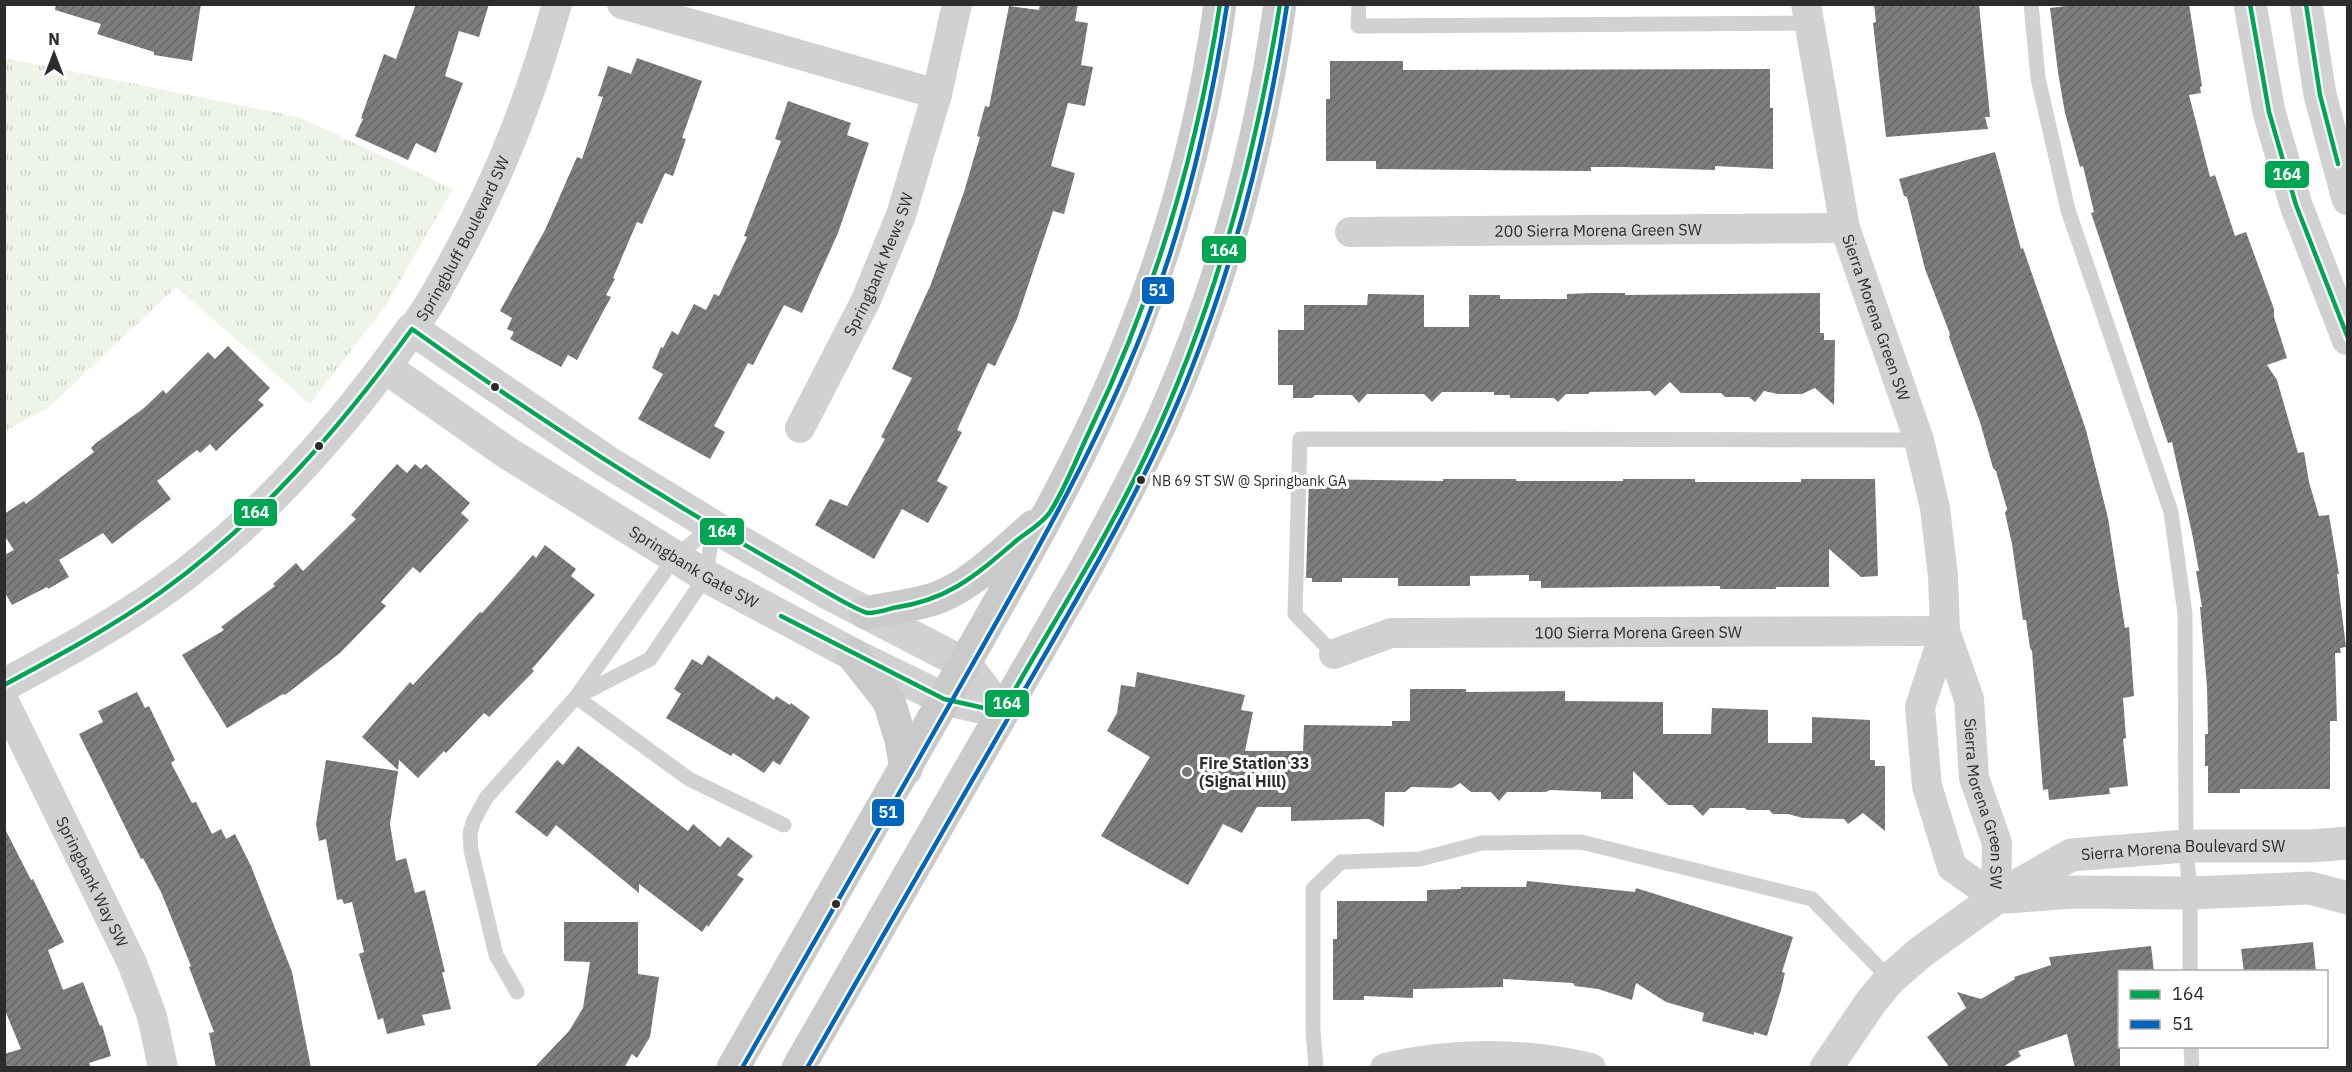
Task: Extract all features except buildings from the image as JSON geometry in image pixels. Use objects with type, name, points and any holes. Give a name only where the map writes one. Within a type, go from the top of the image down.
[{"type":"main road","points":[[733,1068],[906,769],[1047,516],[1095,422],[1144,306],[1168,239],[1206,92],[1220,4]]},
{"type":"main road","points":[[798,1068],[1086,568],[1163,418],[1201,323],[1230,235],[1267,84],[1280,4]]},
{"type":"main road","points":[[866,613],[924,601],[950,591],[980,571],[1047,516]]},
{"type":"main road","points":[[852,654],[889,701],[901,740],[906,769]]},
{"type":"street","name":"Springbluff Boulevard SW","points":[[4,685],[93,636],[162,591],[224,541],[318,450],[385,367],[428,308],[503,164],[537,75],[557,4]]},
{"type":"street","points":[[621,4],[937,94]]},
{"type":"street","name":"Springbank Mews SW","points":[[800,428],[866,300],[901,215],[937,94],[957,4]]},
{"type":"street","points":[[2250,4],[2269,112],[2296,205],[2348,339]]},
{"type":"street","points":[[2306,4],[2320,95],[2348,199]]},
{"type":"street","name":"Sierra Morena Green SW","points":[[1807,14],[1845,228],[1919,440],[1935,508],[1943,576],[1945,631],[1969,699],[1974,778],[1997,843],[1996,898]]},
{"type":"street","name":"200 Sierra Morena Green SW","points":[[1350,232],[1845,228]]},
{"type":"street","points":[[412,329],[597,454],[713,526],[866,613],[964,664],[1002,712]]},
{"type":"street","name":"Springbank Gate SW","points":[[385,367],[506,452],[706,576],[852,654],[944,699],[1002,712]]},
{"type":"street","name":"Sierra Morena Green SW","points":[[1945,631],[1920,706],[1927,786],[1952,867],[1996,898]]},
{"type":"street","name":"100 Sierra Morena Green SW","points":[[1334,654],[1391,633],[1945,631]]},
{"type":"street","name":"Springbank Way SW","points":[[4,702],[132,963],[152,1016],[163,1068]]},
{"type":"street","name":"Sierra Morena Boulevard SW","points":[[1826,1068],[1850,1030],[1890,979],[1921,952],[1996,898],[2071,855],[2186,846],[2311,846],[2348,843]]},
{"type":"street","points":[[1996,898],[2072,892],[2190,893],[2310,888],[2348,898]]},
{"type":"street","points":[[1385,1068],[1445,1058],[1489,1056],[1533,1058],[1591,1068]]},
{"type":"lane","points":[[1359,4],[1358,26],[1807,14]]},
{"type":"lane","points":[[2031,4],[2038,78],[2068,210],[2171,512],[2185,614],[2186,846],[2190,893],[2190,970]]},
{"type":"lane","points":[[1334,654],[1295,614],[1300,439],[1919,440]]},
{"type":"lane","points":[[517,992],[496,955],[471,850],[470,834],[473,822],[486,798],[576,697],[675,556],[713,526]]},
{"type":"lane","points":[[576,697],[650,659],[706,576],[713,526]]},
{"type":"lane","points":[[576,697],[689,779],[784,825]]},
{"type":"lane","points":[[1316,1068],[1313,1030],[1313,889],[1341,862],[1420,859],[1482,843],[1581,842],[1812,899],[1890,979]]},
{"type":"lane","points":[[2192,1048],[2192,1068]]},
{"type":"green space","points":[[5,58],[299,117],[453,189],[386,305],[310,404],[176,287],[48,408],[5,431]]},
{"type":"transit line","name":"164","points":[[4,685],[123,617],[198,564],[297,471],[356,402],[412,329],[505,394],[648,486],[745,545],[862,611],[868,613],[881,611],[946,593],[974,575],[1039,524],[1050,512],[1066,482],[1113,379],[1154,275],[1186,169],[1220,4]]},
{"type":"transit line","name":"164","points":[[781,616],[944,699],[1002,712],[1095,553],[1130,488],[1170,401],[1192,346],[1212,291],[1245,178],[1280,4]]},
{"type":"transit line","name":"164","points":[[2250,4],[2269,112],[2296,205],[2348,338]]},
{"type":"transit line","name":"164","points":[[2306,4],[2320,95],[2338,164]]},
{"type":"transit line","name":"51","points":[[742,1068],[1018,584],[1086,457],[1127,370],[1159,286],[1195,168],[1213,87],[1227,5]]},
{"type":"transit line","name":"51","points":[[807,1068],[1092,572],[1135,493],[1174,412],[1208,326],[1250,190],[1271,98],[1287,5]]},
{"type":"place","name":"NB 69 ST SW @ Springbank GA","points":[[1141,480]]},
{"type":"place","name":"Fire Station 33 (Signal Hill)","points":[[1187,772]]}]
